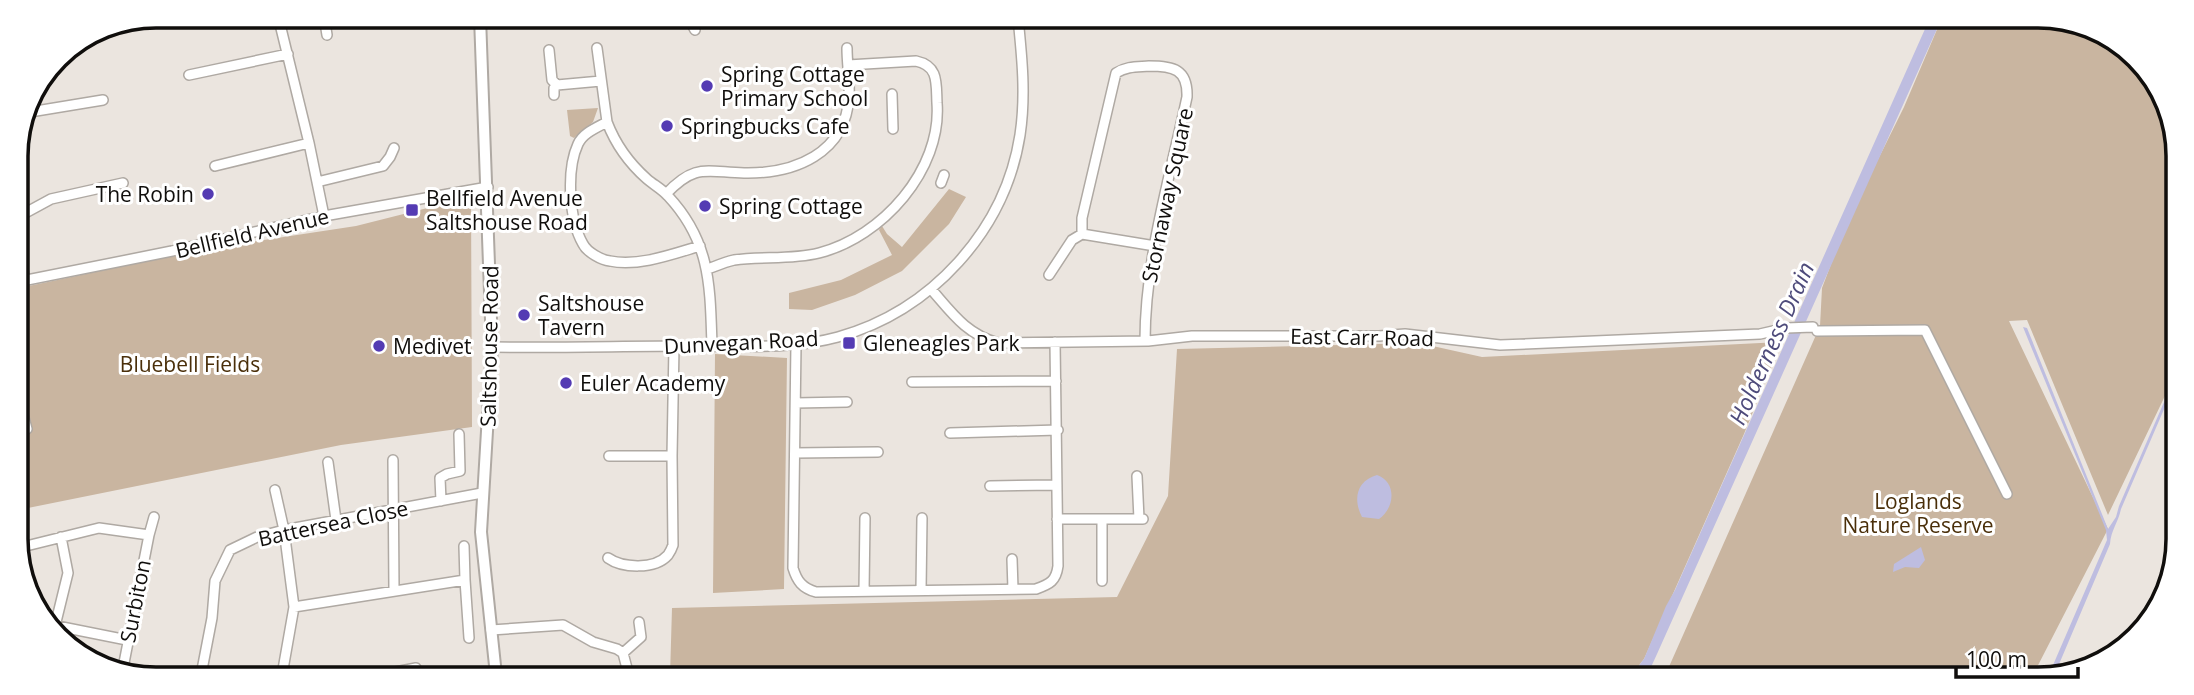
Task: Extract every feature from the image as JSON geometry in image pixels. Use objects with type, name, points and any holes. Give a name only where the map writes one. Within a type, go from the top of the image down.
[{"type":"main road","name":"Saltshouse Road","points":[[481,28],[492,347],[481,532],[495,667]]},
{"type":"street","points":[[281,28],[324,216]]},
{"type":"street","points":[[326,28],[327,35]]},
{"type":"street","name":"Dunvegan Road","points":[[492,347],[796,344],[836,337],[902,309],[931,289],[980,237],[1013,167],[1024,99],[1019,28]]},
{"type":"street","points":[[666,194],[691,173],[781,171],[816,156],[835,137],[846,114],[849,97],[847,48]]},
{"type":"street","points":[[550,50],[555,90],[601,81]]},
{"type":"street","points":[[586,59],[598,53],[607,122],[611,132],[628,159],[666,194],[688,220],[700,246],[708,269],[712,346]]},
{"type":"street","points":[[189,75],[288,54]]},
{"type":"street","points":[[708,269],[733,260],[785,258],[821,253],[861,235],[895,207],[919,174],[936,138],[938,105],[934,70],[927,64],[916,61],[848,65]]},
{"type":"street","name":"Stornaway Square","points":[[1083,234],[1082,218],[1116,73],[1124,67],[1167,66],[1182,75],[1187,97],[1155,246],[1145,310],[1144,341]]},
{"type":"street","points":[[892,94],[893,129]]},
{"type":"street","points":[[37,111],[103,100]]},
{"type":"street","points":[[607,122],[589,131],[579,142],[571,173],[574,217],[584,246],[599,258],[611,262],[645,260],[700,246]]},
{"type":"street","points":[[215,166],[309,143]]},
{"type":"street","points":[[317,182],[383,166],[394,148]]},
{"type":"street","points":[[28,211],[51,199],[123,183]]},
{"type":"street","name":"Bellfield Avenue","points":[[28,280],[172,251],[324,216],[488,187]]},
{"type":"street","points":[[1054,272],[1072,240],[1083,234],[1155,246]]},
{"type":"street","name":"East Carr Road","points":[[931,289],[964,326],[979,338],[998,343],[1144,341],[1192,336],[1379,337],[1405,334],[1500,345],[1760,334],[1786,328],[1925,330],[2007,494]]},
{"type":"street","points":[[796,344],[793,568],[797,581],[807,590],[816,592],[1036,589],[1051,584],[1057,576],[1058,430],[1055,342]]},
{"type":"street","points":[[608,558],[616,564],[650,565],[667,557],[673,545],[674,346]]},
{"type":"street","points":[[912,382],[1056,381]]},
{"type":"street","points":[[796,403],[848,402]]},
{"type":"street","points":[[950,433],[1058,430]]},
{"type":"street","points":[[441,501],[440,478],[460,471],[459,434]]},
{"type":"street","points":[[795,453],[878,452]]},
{"type":"street","points":[[608,456],[672,456]]},
{"type":"street","points":[[393,460],[394,590]]},
{"type":"street","points":[[328,461],[336,520]]},
{"type":"street","points":[[1057,519],[1141,519],[1138,476]]},
{"type":"street","points":[[990,486],[1057,485]]},
{"type":"street","points":[[275,490],[284,530],[294,607],[283,667]]},
{"type":"street","name":"Battersea Close","points":[[203,667],[212,618],[215,581],[230,550],[257,537],[284,530],[482,493]]},
{"type":"street","name":"Surbiton","points":[[120,662],[154,517]]},
{"type":"street","points":[[864,591],[865,518]]},
{"type":"street","points":[[921,590],[922,518]]},
{"type":"street","points":[[1102,519],[1102,581]]},
{"type":"street","name":"Surbiton","points":[[28,545],[99,528],[149,535]]},
{"type":"street","points":[[54,617],[68,572],[61,537]]},
{"type":"street","points":[[464,546],[469,638]]},
{"type":"street","points":[[1012,559],[1013,589]]},
{"type":"street","points":[[294,607],[465,580]]},
{"type":"street","points":[[623,653],[641,637],[639,622]]},
{"type":"street","points":[[491,630],[563,625],[593,642],[617,649],[623,653],[627,667]]},
{"type":"street","points":[[63,627],[127,640]]},
{"type":"green space","name":"Loglands Nature Reserve","points":[[1938,28],[2038,28],[2071,32],[2102,45],[2129,65],[2153,99],[2165,139],[2166,394],[2108,515],[2027,320],[2009,321],[2108,529],[2037,667],[1669,667],[1820,326],[1822,288],[1847,222],[1904,107]]},
{"type":"green space","points":[[598,108],[593,122],[574,138],[570,136],[567,110]]},
{"type":"green space","points":[[949,189],[966,197],[949,224],[902,271],[855,295],[812,310],[789,309],[789,293],[841,280],[892,255],[879,230],[882,226],[902,247]]},
{"type":"green space","name":"Bluebell Fields","points":[[471,197],[472,427],[341,445],[28,508],[28,286],[204,249],[356,226]]},
{"type":"green space","points":[[1781,342],[1744,434],[1638,667],[670,667],[672,608],[1117,597],[1168,496],[1177,349],[1419,343],[1482,357]]},
{"type":"green space","points":[[715,354],[787,358],[784,589],[713,593]]},
{"type":"water","points":[[1925,28],[1937,28],[1651,667],[1638,667]]},
{"type":"water","points":[[2023,327],[2027,328],[2108,529],[2116,517],[2166,397],[2166,405],[2121,509],[2110,544],[2058,666],[2052,666],[2107,540],[2106,530]]},
{"type":"water","points":[[1377,475],[1388,483],[1391,502],[1379,519],[1362,517],[1358,492],[1365,482]]},
{"type":"water","points":[[1921,547],[1925,560],[1919,568],[1905,567],[1893,572],[1894,564]]},
{"type":"place","name":"Spring Cottage Primary School","points":[[707,86]]},
{"type":"place","name":"Springbucks Cafe","points":[[667,126]]},
{"type":"place","name":"The Robin","points":[[208,194]]},
{"type":"place","name":"Spring Cottage","points":[[705,206]]},
{"type":"place","name":"Bellfield Avenue Saltshouse Road","points":[[412,210]]},
{"type":"place","name":"Saltshouse Tavern","points":[[524,315]]},
{"type":"place","name":"Gleneagles Park","points":[[849,343]]},
{"type":"place","name":"Medivet","points":[[379,346]]},
{"type":"place","name":"Euler Academy","points":[[566,383]]},
{"type":"water label","name":"Holderness Drain","points":[[1771,343]]}]
